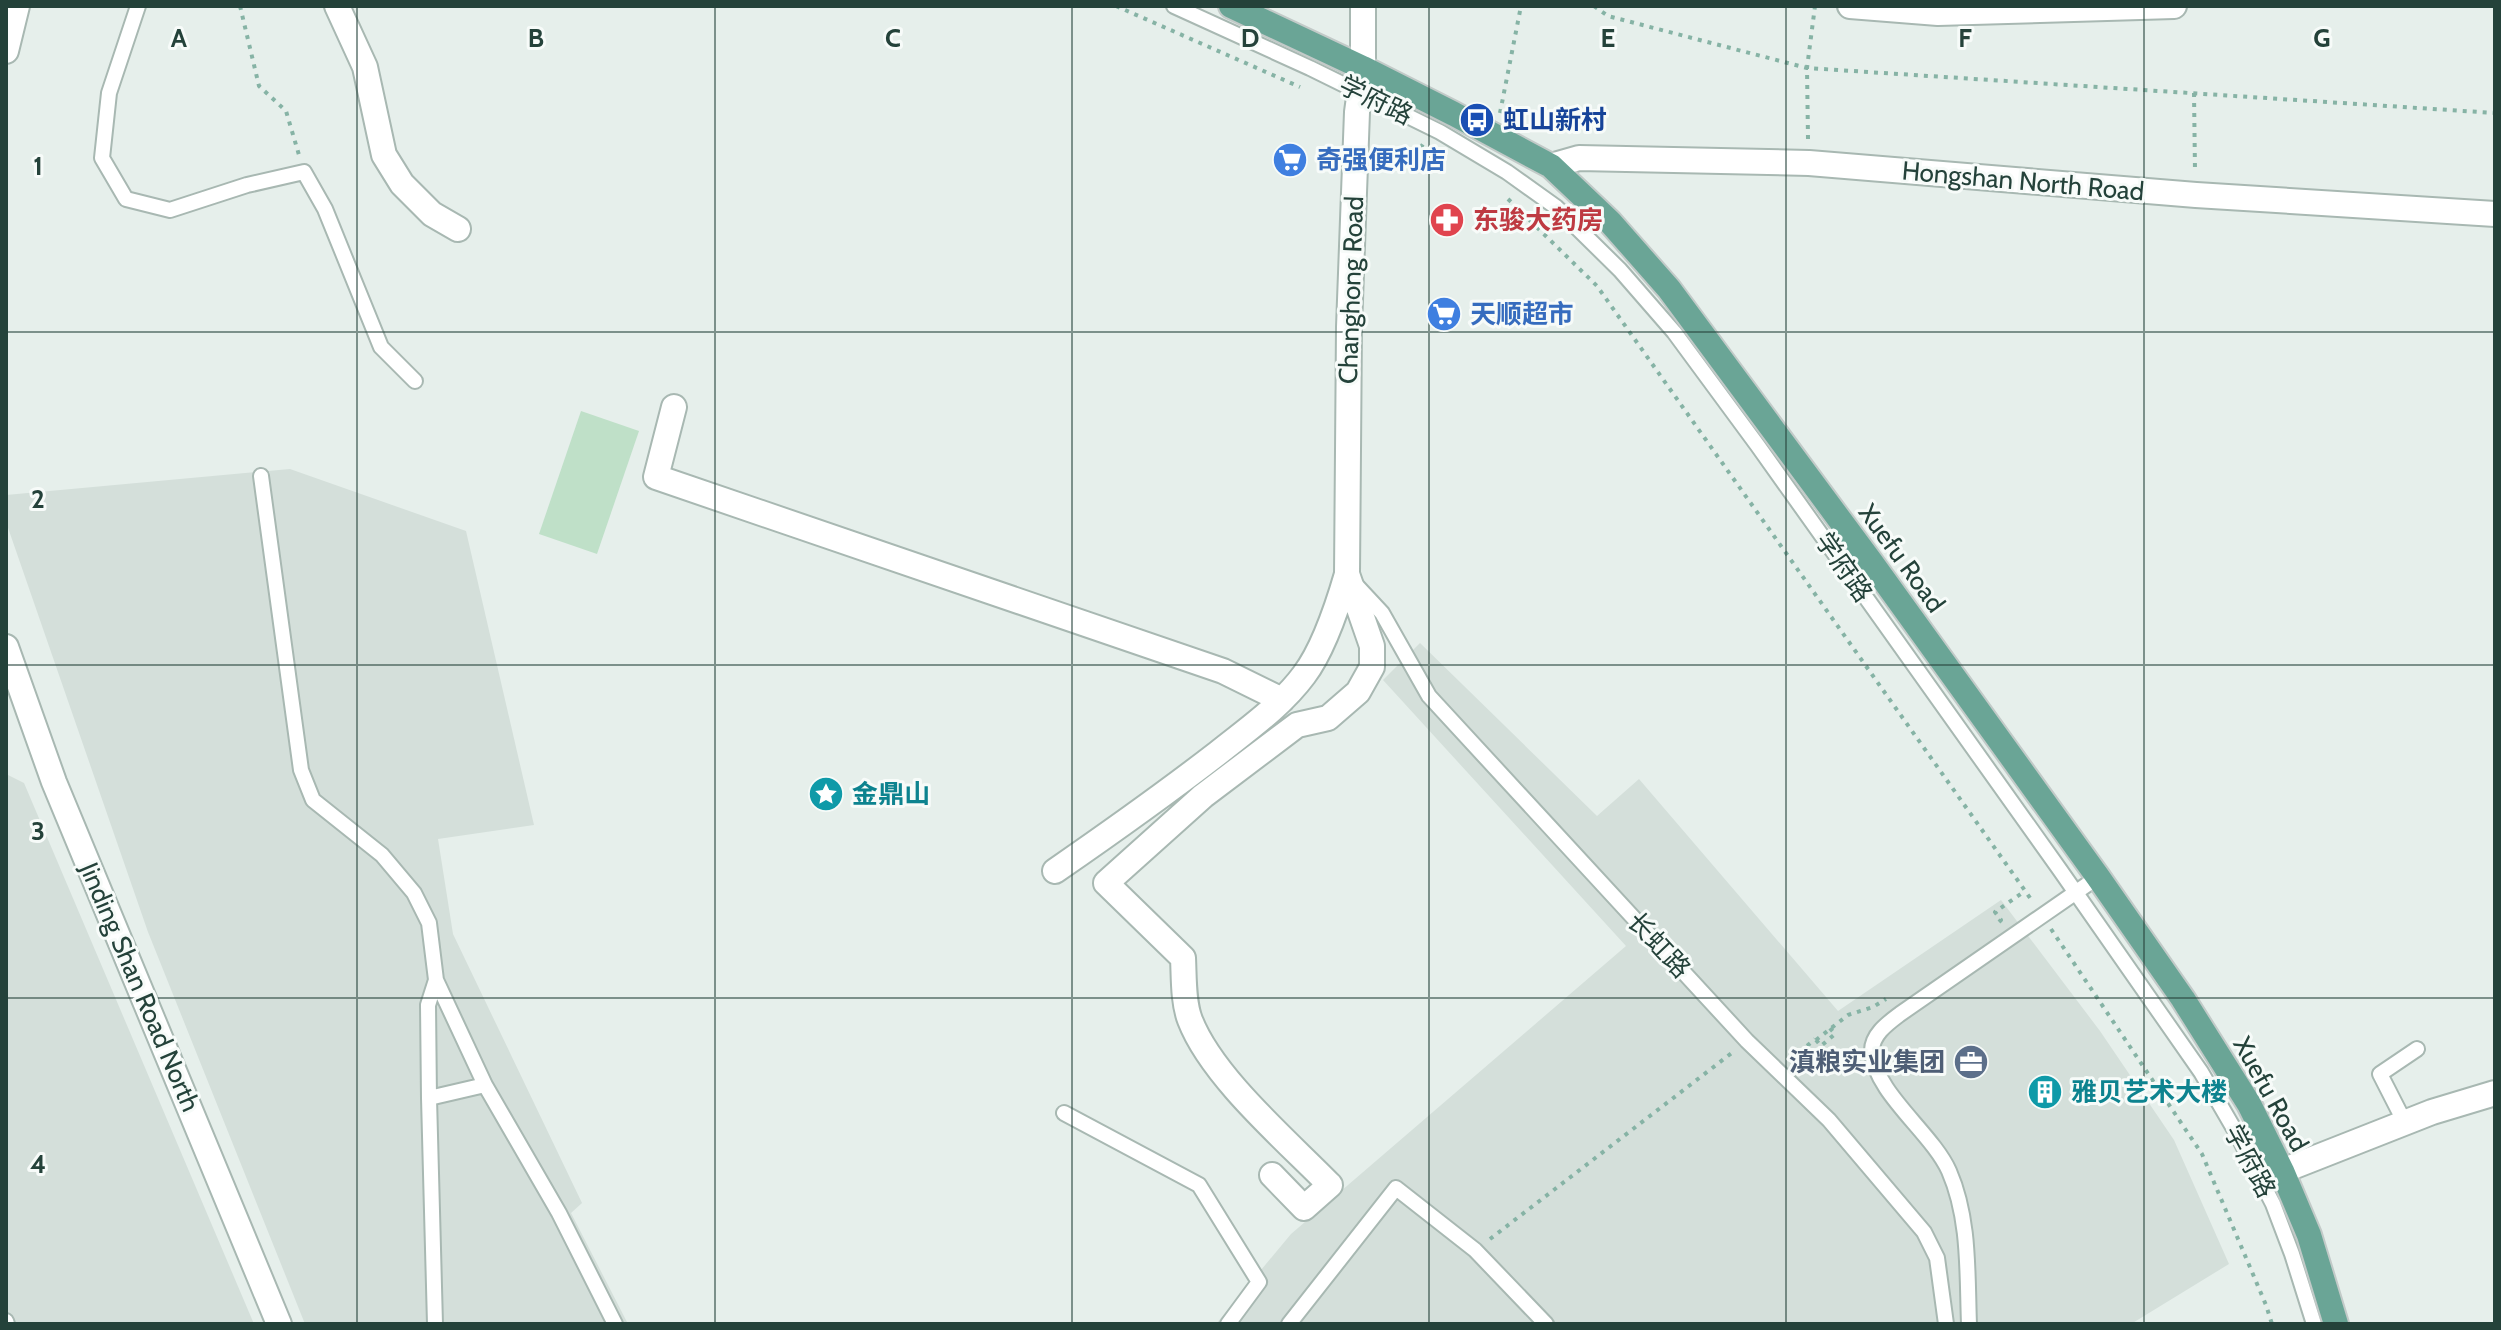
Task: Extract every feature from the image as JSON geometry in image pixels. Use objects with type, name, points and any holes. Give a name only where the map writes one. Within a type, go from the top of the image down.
[{"type":"main road","name":"Xuefu Road","points":[[1231,6],[1363,68],[1551,166],[1610,222],[1669,289],[2098,877],[2199,1025],[2249,1104],[2282,1171],[2309,1235],[2336,1324]]},
{"type":"street","points":[[6,51],[17,6]]},
{"type":"street","points":[[337,6],[365,67],[384,155],[402,184],[432,214],[458,229]]},
{"type":"street","name":"Changhong Road","points":[[1347,574],[1349,327],[1357,112],[1363,68],[1363,6]]},
{"type":"street","points":[[1850,6],[1938,13],[2174,6]]},
{"type":"street","name":"Hongshan North Road","points":[[1551,166],[1579,158],[1809,163],[2196,195],[2495,214]]},
{"type":"street","points":[[674,407],[656,477],[1223,671],[1282,700]]},
{"type":"street","points":[[1055,871],[1154,802],[1282,700],[1307,673],[1337,611],[1347,574]]},
{"type":"street","points":[[1272,1175],[1304,1208],[1330,1185],[1228,1080],[1200,1042],[1188,1016],[1183,958],[1106,883],[1203,796],[1297,725],[1328,718],[1358,692],[1372,667],[1372,646],[1347,574]]},
{"type":"street","name":"Jinding Shan Road North","points":[[6,647],[12,680],[279,1324]]},
{"type":"street","points":[[2282,1171],[2405,1123],[2495,1093]]},
{"type":"lane","points":[[138,6],[109,93],[102,158],[126,199],[170,210],[247,185],[304,172],[325,209],[381,347],[415,381]]},
{"type":"lane","name":"学府路","points":[[1174,6],[1361,92],[1440,132],[1507,172],[1556,207],[1620,270],[1674,332],[2076,892],[2201,1072],[2273,1204],[2314,1324]]},
{"type":"lane","points":[[261,476],[301,770],[313,800],[382,855],[414,893],[429,923],[436,980],[485,1085],[559,1213],[615,1324]]},
{"type":"lane","name":"长虹路","points":[[1347,574],[1382,613],[1429,696],[1747,1041],[1829,1120],[1924,1232],[1937,1258],[1946,1324]]},
{"type":"lane","points":[[1969,1324],[1965,1231],[1960,1201],[1934,1146],[1887,1089],[1872,1052],[1875,1039],[1886,1024],[2098,877]]},
{"type":"lane","points":[[435,1324],[428,1005],[436,980]]},
{"type":"lane","points":[[2405,1123],[2380,1074],[2417,1049]]},
{"type":"lane","points":[[429,1098],[485,1085]]},
{"type":"lane","points":[[1064,1113],[1199,1185],[1259,1282],[1228,1324]]},
{"type":"lane","points":[[1289,1324],[1396,1188],[1475,1250],[1546,1324]]},
{"type":"path","points":[[240,6],[259,86],[286,111],[304,172]]},
{"type":"path","points":[[1116,6],[1300,87]]},
{"type":"path","points":[[1497,125],[1521,6]]},
{"type":"path","points":[[1594,6],[1608,16],[1807,68],[2495,113]]},
{"type":"path","points":[[1809,163],[1807,68],[1815,6]]},
{"type":"path","points":[[2194,93],[2196,195]]},
{"type":"path","points":[[1413,142],[1440,157]]},
{"type":"path","points":[[1507,198],[1597,286],[2042,915],[2202,1154],[2272,1324]]},
{"type":"path","points":[[1990,928],[2001,920],[1995,912],[2025,891]]},
{"type":"path","points":[[1779,1072],[1829,1027],[1835,1034],[1821,1046],[1816,1040],[1848,1015],[1873,1007]]},
{"type":"path","points":[[1475,1250],[1747,1041]]},
{"type":"shaded area","points":[[290,469],[466,531],[534,825],[438,839],[453,934],[582,1203],[571,1213],[628,1324],[305,1324],[148,932],[6,522],[6,495]]},
{"type":"shaded area","points":[[1420,643],[1597,816],[1639,779],[1838,1011],[2001,900],[2100,1031],[2174,1140],[2229,1264],[2131,1324],[1216,1324],[1291,1234],[1626,946],[1383,680]]},
{"type":"shaded area","points":[[6,774],[24,783],[254,1324],[6,1324]]},
{"type":"green space","points":[[581,411],[639,431],[597,554],[539,534]]},
{"type":"place","name":"虹山新村","points":[[1477,120]]},
{"type":"place","name":"奇强便利店","points":[[1290,160]]},
{"type":"place","name":"东骏大药房","points":[[1447,220]]},
{"type":"place","name":"天顺超市","points":[[1444,314]]},
{"type":"place","name":"金鼎山","points":[[826,794]]},
{"type":"place","name":"滇粮实业集团","points":[[1971,1062]]},
{"type":"place","name":"雅贝艺术大楼","points":[[2045,1092]]}]
